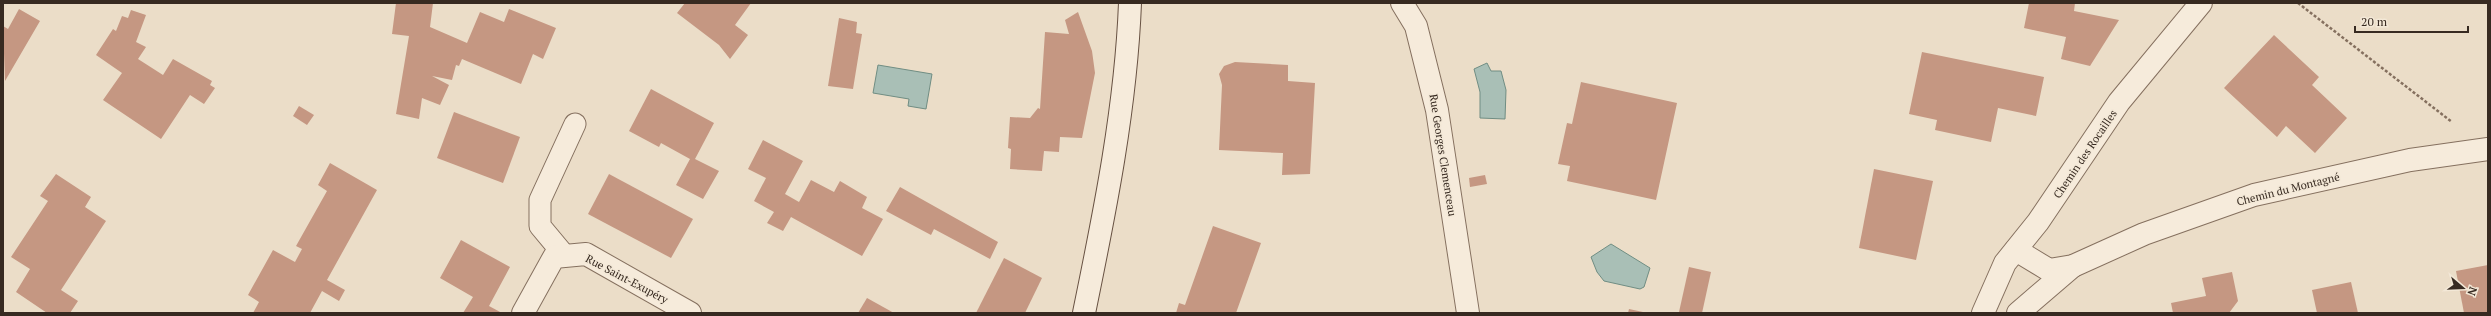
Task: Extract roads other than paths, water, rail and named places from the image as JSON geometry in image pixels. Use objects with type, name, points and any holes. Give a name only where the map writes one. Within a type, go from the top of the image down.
[{"type":"street","points":[[1084,313],[1098,249],[1124,88],[1130,3]]},
{"type":"street","name":"Rue Georges Clemenceau","points":[[1402,3],[1416,26],[1437,110],[1468,313]]},
{"type":"street","name":"Chemin des Rocailles","points":[[1983,313],[2005,263],[2038,222],[2120,102],[2201,3]]},
{"type":"street","name":"Chemin du Montagné","points":[[2016,250],[2049,270],[2073,266],[2144,234],[2254,195],[2410,160],[2488,149]]},
{"type":"street","name":"Rue Saint-Exupéry","points":[[523,313],[554,257],[586,254],[690,313]]},
{"type":"street","name":"Chemin du Montagné","points":[[2018,313],[2073,266]]},
{"type":"lane","points":[[565,256],[540,226],[540,200],[575,124]]}]
